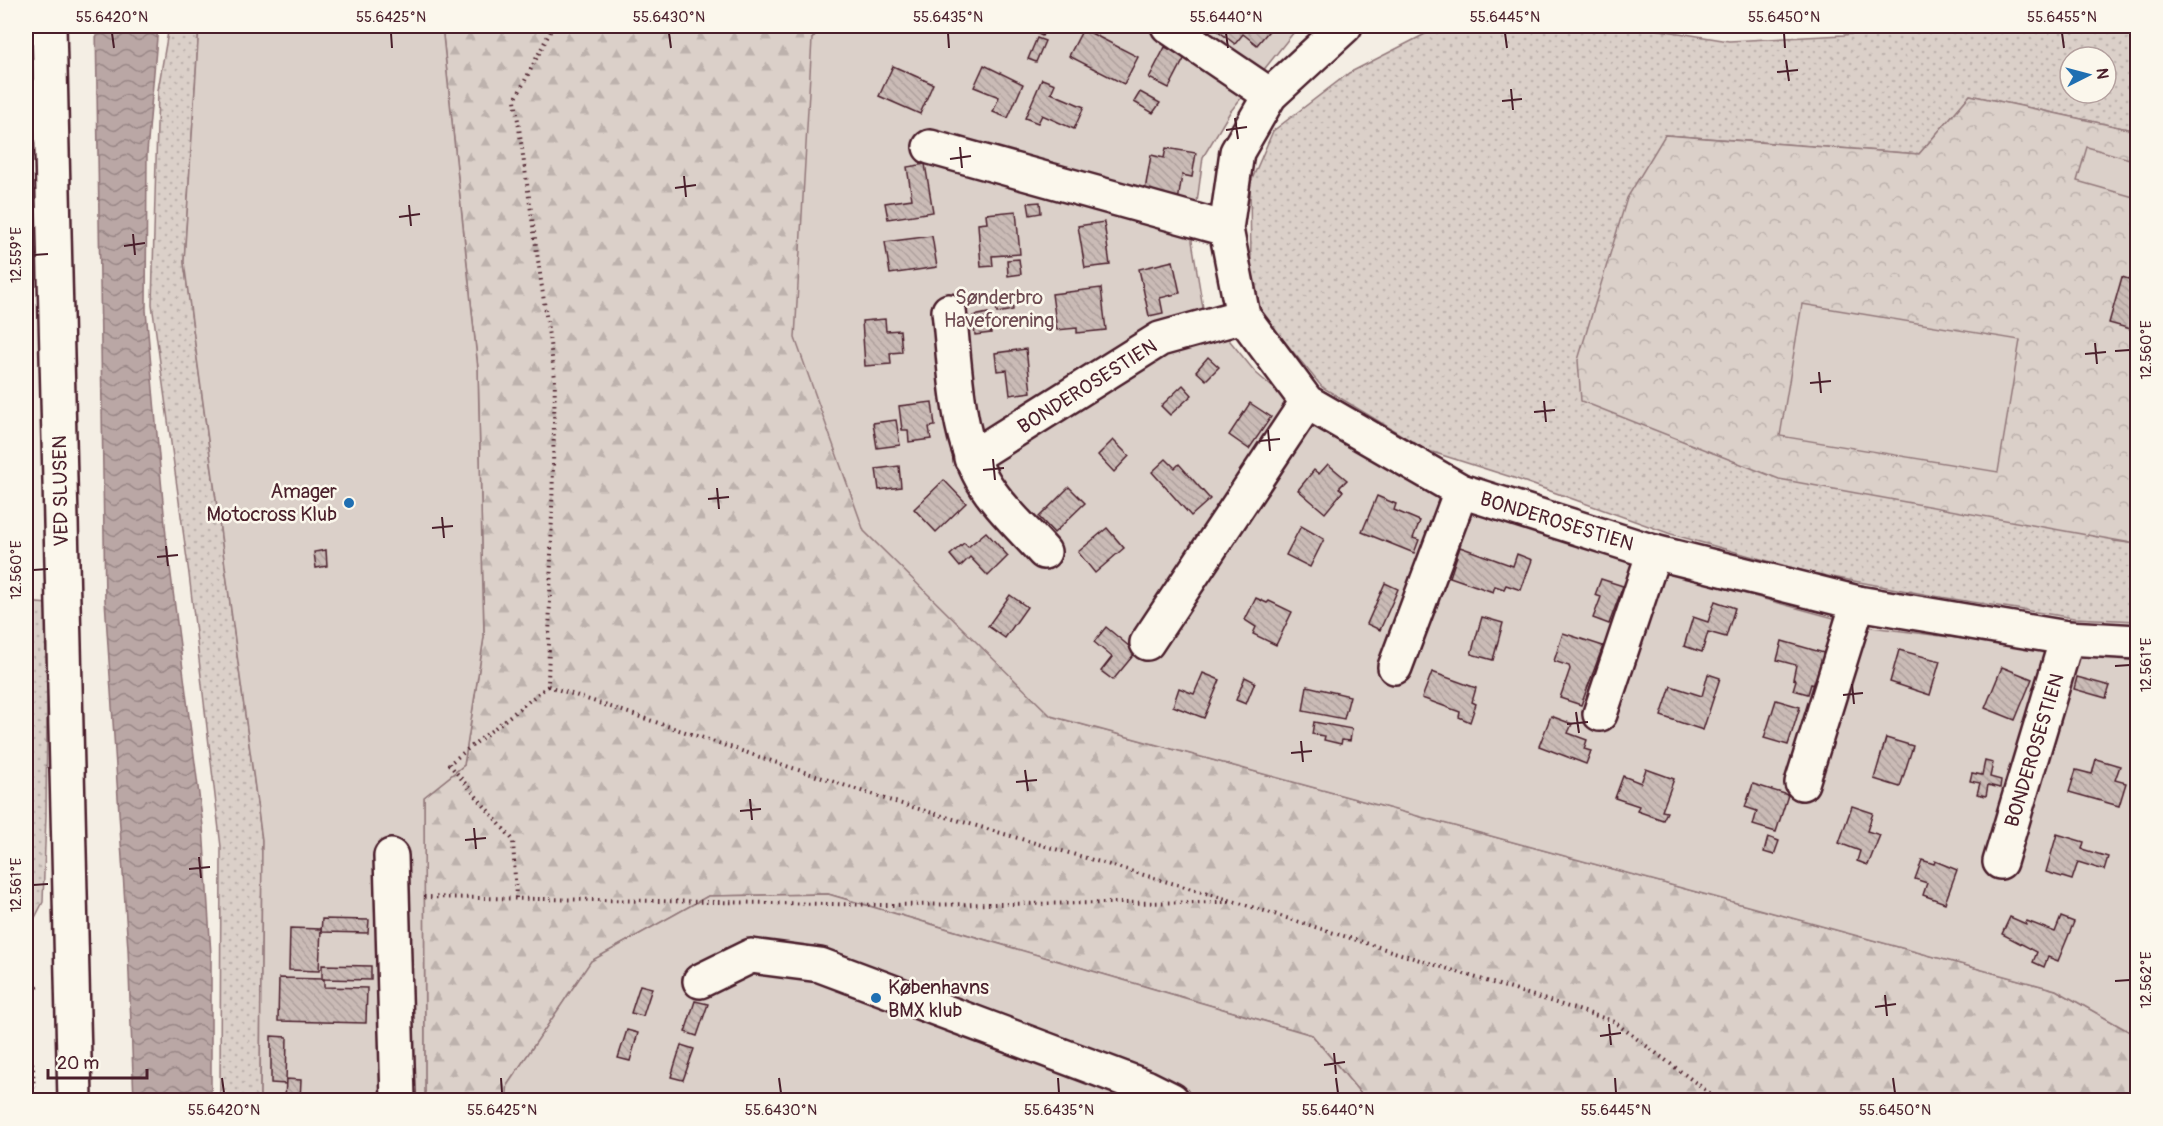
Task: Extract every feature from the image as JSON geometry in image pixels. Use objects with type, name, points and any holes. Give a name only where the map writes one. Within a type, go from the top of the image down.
[{"type":"street","name":"VED SLUSEN","points":[[48,26],[75,1101]]},
{"type":"street","points":[[1168,26],[1270,94]]},
{"type":"street","name":"BONDEROSESTIEN","points":[[1345,26],[1270,94],[1237,152],[1226,229],[1243,316],[1308,402],[1461,491],[1654,552],[1858,603],[2067,638],[2138,642]]},
{"type":"street","points":[[930,147],[1226,229]]},
{"type":"street","points":[[949,311],[962,421],[971,458],[991,493],[1044,552]]},
{"type":"street","name":"BONDEROSESTIEN","points":[[971,458],[1160,339],[1243,316]]},
{"type":"street","points":[[1147,643],[1308,402]]},
{"type":"street","name":"BONDEROSESTIEN","points":[[1395,667],[1461,491]]},
{"type":"street","name":"BONDEROSESTIEN","points":[[1600,714],[1654,552]]},
{"type":"street","points":[[1802,783],[1858,603]]},
{"type":"street","name":"BONDEROSESTIEN","points":[[2000,862],[2067,638]]},
{"type":"street","points":[[391,856],[398,1101]]},
{"type":"street","points":[[700,981],[751,956],[820,965],[1146,1087],[1172,1101]]},
{"type":"path","points":[[548,686],[555,378],[515,99],[553,26]]},
{"type":"path","points":[[516,898],[513,840],[449,764],[548,686]]},
{"type":"path","points":[[548,686],[885,799],[1236,902],[1613,1021],[1719,1101]]},
{"type":"path","points":[[392,896],[886,905],[1236,902]]},
{"type":"path","points":[[26,1046],[33,1066],[34,1101]]},
{"type":"green space","points":[[169,26],[199,26],[184,262],[262,840],[260,1100],[220,1100],[221,847],[189,574],[152,304],[158,90]]},
{"type":"green space","name":"Amager Motocross Klub","points":[[199,26],[442,26],[478,369],[484,637],[464,765],[424,797],[425,1100],[260,1100],[262,840],[184,262]]},
{"type":"green space","points":[[442,26],[822,26],[812,39],[1051,716],[2056,990],[2137,1036],[2137,1100],[1366,1100],[1312,1035],[828,894],[708,896],[591,961],[508,1084],[506,1100],[425,1100],[424,797],[464,765],[484,637],[478,369]]},
{"type":"green space","name":"Sønderbro Haveforening","points":[[822,26],[1302,26],[1294,32],[1230,112],[1203,157],[1192,241],[1203,308],[1256,373],[1306,416],[1661,571],[1863,626],[2137,661],[2137,1036],[2056,990],[1051,716],[864,531],[795,338],[812,39]]},
{"type":"green space","points":[[1463,26],[1635,26],[1729,41],[1844,35],[1903,26],[2048,26],[2137,35],[2137,131],[1970,95],[1919,154],[1665,135],[2114,541],[2137,544],[2137,621],[2074,618],[1934,596],[1811,573],[1671,534],[1511,477],[1426,450],[1322,387],[1261,313],[1251,266],[1250,184],[1273,131],[1349,73],[1431,31]]},
{"type":"green space","points":[[1970,95],[2137,131],[2137,544],[1779,479],[1581,401],[1578,360],[1627,198],[1665,135],[1919,154]]},
{"type":"green space","points":[[2087,147],[2137,161],[2137,198],[2077,181]]},
{"type":"green space","points":[[1802,304],[2020,340],[1998,472],[1780,436]]},
{"type":"green space","points":[[26,602],[48,604],[43,902],[26,935]]},
{"type":"green space","name":"Københavns BMX klub","points":[[828,894],[1312,1035],[1366,1100],[506,1100],[508,1084],[591,961],[708,896]]},
{"type":"water","points":[[96,26],[158,26],[147,153],[146,310],[166,536],[203,826],[211,955],[211,1100],[134,1100],[128,949],[105,600]]},
{"type":"building","points":[[1022,26],[1047,26],[1042,36]]},
{"type":"building","points":[[1192,26],[1273,26],[1257,45],[1243,34],[1235,44],[1213,27],[1205,38]]},
{"type":"building","points":[[1083,29],[1138,57],[1124,84],[1069,56]]},
{"type":"building","points":[[1037,38],[1045,41],[1036,62],[1028,59]]},
{"type":"building","points":[[1165,47],[1185,57],[1169,88],[1149,78]]},
{"type":"building","points":[[984,65],[1023,84],[1008,118],[993,112],[999,97],[974,87]]},
{"type":"building","points":[[893,66],[933,84],[920,114],[879,96]]},
{"type":"building","points":[[1042,79],[1055,84],[1051,93],[1084,107],[1074,129],[1042,115],[1038,123],[1025,118]]},
{"type":"building","points":[[1140,92],[1160,103],[1153,113],[1134,102]]},
{"type":"building","points":[[1166,148],[1196,153],[1192,177],[1182,175],[1178,202],[1144,196],[1151,155],[1164,158]]},
{"type":"building","points":[[925,164],[933,212],[888,219],[885,203],[912,199],[907,167]]},
{"type":"building","points":[[1040,202],[1041,213],[1030,215],[1028,203]]},
{"type":"building","points":[[1016,211],[1020,254],[992,256],[993,266],[981,267],[978,224],[987,223],[986,214]]},
{"type":"building","points":[[1104,222],[1110,265],[1085,268],[1078,226]]},
{"type":"building","points":[[932,236],[937,267],[890,274],[885,242]]},
{"type":"building","points":[[1019,259],[1021,274],[1008,276],[1007,260]]},
{"type":"building","points":[[1173,261],[1180,293],[1160,298],[1163,313],[1149,316],[1139,269]]},
{"type":"building","points":[[2122,277],[2138,282],[2138,331],[2109,323]]},
{"type":"building","points":[[1101,288],[1106,330],[1077,333],[1077,328],[1057,330],[1052,294]]},
{"type":"building","points":[[1011,294],[1013,310],[997,313],[995,297]]},
{"type":"building","points":[[988,313],[991,333],[975,335],[973,316]]},
{"type":"building","points":[[885,319],[886,331],[900,330],[902,352],[890,353],[891,364],[865,366],[862,321]]},
{"type":"building","points":[[1026,349],[1031,392],[1010,395],[1007,370],[997,371],[995,353]]},
{"type":"building","points":[[1208,357],[1219,367],[1206,380],[1196,371]]},
{"type":"building","points":[[1183,385],[1192,395],[1170,415],[1161,406]]},
{"type":"building","points":[[932,402],[935,426],[929,427],[931,439],[909,442],[908,430],[902,430],[899,406]]},
{"type":"building","points":[[1250,403],[1271,417],[1249,449],[1229,435]]},
{"type":"building","points":[[896,420],[900,445],[877,448],[873,423]]},
{"type":"building","points":[[1113,440],[1129,456],[1114,472],[1098,455]]},
{"type":"building","points":[[1166,459],[1175,468],[1179,464],[1210,499],[1191,516],[1152,472]]},
{"type":"building","points":[[1328,464],[1347,480],[1339,488],[1343,491],[1325,513],[1298,490],[1314,470],[1319,474]]},
{"type":"building","points":[[899,466],[901,487],[879,490],[876,469]]},
{"type":"building","points":[[944,480],[966,503],[936,532],[914,509]]},
{"type":"building","points":[[1069,487],[1085,503],[1054,533],[1039,517]]},
{"type":"building","points":[[1377,496],[1396,504],[1394,510],[1420,521],[1413,538],[1419,540],[1414,553],[1362,532]]},
{"type":"building","points":[[1301,526],[1324,539],[1310,567],[1286,555]]},
{"type":"building","points":[[1107,528],[1124,548],[1095,573],[1078,552]]},
{"type":"building","points":[[986,532],[1008,556],[988,576],[970,557],[960,567],[950,555],[964,543],[968,547]]},
{"type":"building","points":[[1460,547],[1513,566],[1517,554],[1532,560],[1521,590],[1506,585],[1504,589],[1495,586],[1493,592],[1450,577]]},
{"type":"building","points":[[326,550],[327,566],[316,568],[314,552]]},
{"type":"building","points":[[1601,579],[1623,586],[1609,624],[1593,618],[1601,597],[1595,595]]},
{"type":"building","points":[[1385,583],[1398,589],[1380,630],[1367,624]]},
{"type":"building","points":[[1010,595],[1027,607],[1005,638],[988,626]]},
{"type":"building","points":[[1256,598],[1267,603],[1269,601],[1292,612],[1276,645],[1253,634],[1256,627],[1245,620]]},
{"type":"building","points":[[1715,601],[1735,608],[1726,637],[1708,632],[1702,652],[1684,646],[1693,617],[1708,622]]},
{"type":"building","points":[[1482,617],[1503,623],[1493,660],[1471,654]]},
{"type":"building","points":[[1106,627],[1136,652],[1113,680],[1101,671],[1112,657],[1094,642]]},
{"type":"building","points":[[1563,633],[1603,646],[1581,705],[1560,698],[1570,669],[1569,666],[1554,661]]},
{"type":"building","points":[[1782,641],[1824,653],[1815,685],[1811,684],[1808,694],[1793,690],[1796,665],[1777,660]]},
{"type":"building","points":[[1899,650],[1940,661],[1930,695],[1890,682]]},
{"type":"building","points":[[2002,667],[2032,679],[2015,720],[1985,708]]},
{"type":"building","points":[[1432,672],[1476,688],[1472,702],[1476,704],[1470,722],[1459,717],[1460,712],[1422,698]]},
{"type":"building","points":[[1203,673],[1220,680],[1204,718],[1173,706],[1179,688],[1194,694]]},
{"type":"building","points":[[1708,674],[1720,678],[1703,730],[1661,716],[1671,686],[1702,696]]},
{"type":"building","points":[[1245,677],[1255,682],[1246,704],[1236,700]]},
{"type":"building","points":[[2077,677],[2110,686],[2106,698],[2074,689]]},
{"type":"building","points":[[1307,686],[1350,696],[1344,719],[1303,711]]},
{"type":"building","points":[[1776,700],[1800,707],[1788,745],[1764,738]]},
{"type":"building","points":[[1551,716],[1572,724],[1568,733],[1587,740],[1584,749],[1591,751],[1586,764],[1539,746]]},
{"type":"building","points":[[1314,722],[1352,729],[1350,741],[1342,740],[1341,744],[1324,740],[1325,736],[1312,734]]},
{"type":"building","points":[[1886,738],[1913,746],[1900,787],[1874,779]]},
{"type":"building","points":[[2096,759],[2120,766],[2115,780],[2126,783],[2119,806],[2069,792],[2076,770],[2092,774]]},
{"type":"building","points":[[1985,761],[1993,763],[1990,777],[2001,780],[2000,788],[1988,785],[1986,796],[1977,794],[1980,783],[1970,781],[1972,773],[1982,775]]},
{"type":"building","points":[[1646,769],[1674,779],[1662,811],[1667,812],[1663,820],[1637,811],[1639,806],[1615,798],[1623,776],[1641,783]]},
{"type":"building","points":[[1753,784],[1788,795],[1776,832],[1753,825],[1757,811],[1745,807]]},
{"type":"building","points":[[1852,806],[1873,813],[1867,831],[1880,835],[1868,865],[1857,861],[1860,851],[1839,843]]},
{"type":"building","points":[[2057,834],[2084,842],[2082,849],[2108,857],[2104,870],[2078,862],[2072,880],[2046,872]]},
{"type":"building","points":[[1768,837],[1779,841],[1774,855],[1764,852]]},
{"type":"building","points":[[1922,860],[1934,864],[1935,861],[1957,870],[1945,903],[1923,895],[1927,883],[1915,879]]},
{"type":"building","points":[[2010,917],[2055,932],[2061,917],[2074,922],[2058,961],[2048,957],[2044,967],[2033,962],[2037,952],[2002,934]]},
{"type":"building","points":[[322,919],[369,920],[368,933],[321,932]]},
{"type":"building","points":[[290,928],[321,929],[319,971],[289,970]]},
{"type":"building","points":[[322,965],[371,966],[371,980],[322,979]]},
{"type":"building","points":[[279,978],[324,979],[324,987],[367,988],[366,1023],[278,1021]]},
{"type":"building","points":[[640,985],[652,988],[643,1016],[631,1013]]},
{"type":"building","points":[[695,1001],[708,1004],[697,1036],[685,1032]]},
{"type":"building","points":[[627,1030],[638,1033],[630,1061],[618,1058]]},
{"type":"building","points":[[271,1036],[287,1037],[286,1084],[271,1083]]},
{"type":"building","points":[[681,1045],[694,1049],[683,1080],[671,1077]]},
{"type":"building","points":[[286,1079],[301,1080],[300,1100],[285,1100]]},
{"type":"place","name":"Amager Motocross Klub","points":[[349,503]]},
{"type":"place","name":"Københavns BMX klub","points":[[876,998]]}]
